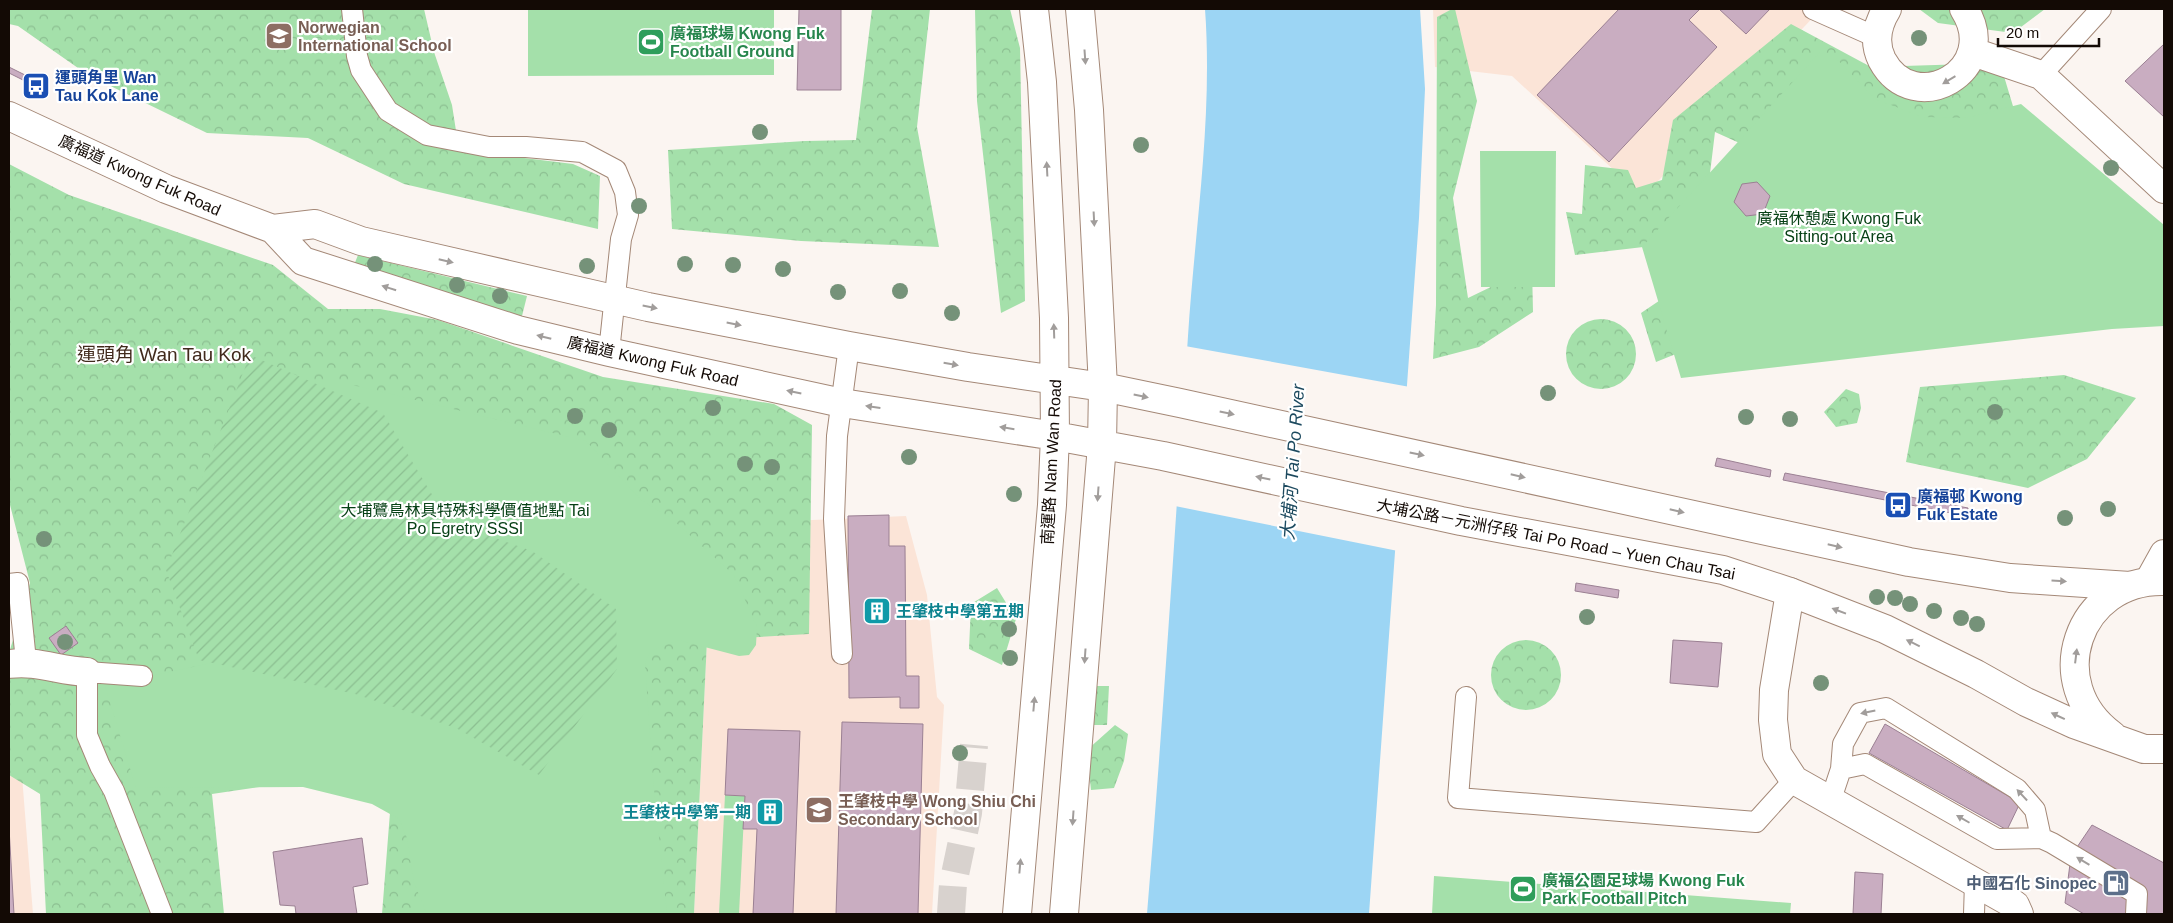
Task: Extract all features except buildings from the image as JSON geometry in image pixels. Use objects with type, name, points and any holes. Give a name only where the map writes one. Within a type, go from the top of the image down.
[{"type":"main road","name":"南運路 Nam Wan Road","points":[[1017,914],[1052,505],[1055,436],[1056,380],[1042,82],[1034,9]]},
{"type":"main road","points":[[1064,914],[1102,445],[1103,388],[1089,110],[1080,9]]},
{"type":"main road","points":[[1887,9],[1880,21],[1876,37],[1878,52],[1886,66],[1897,78],[1910,85],[1926,87],[1941,85],[1955,77],[1966,66],[1973,52],[1975,36],[1972,20],[1964,9]]},
{"type":"main road","points":[[1973,52],[2041,75],[2164,189]]},
{"type":"main road","name":"廣福道 Kwong Fuk Road","points":[[9,116],[166,189],[273,229],[303,262],[518,330],[842,403],[1055,436]]},
{"type":"main road","name":"廣福道 Kwong Fuk Road","points":[[273,229],[315,224],[361,241],[613,300],[849,346],[1056,380]]},
{"type":"main road","points":[[1056,380],[1180,403],[1909,562],[2010,578],[2148,583],[2164,554]]},
{"type":"main road","name":"大埔公路－元洲仔段 Tai Po Road – Yuen Chau Tsai","points":[[1055,436],[1176,459],[1461,521],[1723,570],[1790,592],[1885,629],[1976,674],[2026,702],[2074,724],[2144,749],[2164,749]]},
{"type":"main road","name":"大埔公路－元洲仔段 Tai Po Road – Yuen Chau Tsai","points":[[2120,740],[2099,725],[2084,705],[2076,684],[2074,660],[2079,637],[2088,619],[2100,604],[2115,592],[2148,583]]},
{"type":"main road","points":[[1790,592],[1775,682],[1773,720],[1777,754],[1794,780],[1830,802],[2016,905],[2019,914]]},
{"type":"main road","points":[[17,662],[74,672],[87,672]]},
{"type":"lane","points":[[352,9],[357,56],[365,78],[388,111],[427,135],[489,147],[526,147],[582,152],[616,170],[625,192],[628,215],[621,239],[613,300],[609,352]]},
{"type":"lane","points":[[1813,9],[1876,37]]},
{"type":"lane","points":[[2041,75],[2102,9]]},
{"type":"lane","points":[[842,654],[834,519],[837,436],[849,346]]},
{"type":"lane","points":[[9,584],[18,583],[17,662]]},
{"type":"lane","points":[[142,676],[87,672],[87,735],[100,766],[114,791],[162,914]]},
{"type":"lane","points":[[1466,698],[1458,798],[1756,822],[1794,780]]},
{"type":"lane","points":[[1830,802],[1841,769],[1843,744],[1860,713],[1886,708],[2016,789],[2035,810],[2041,838]]},
{"type":"lane","points":[[1841,769],[1865,764],[1997,839],[2041,838],[2052,843],[2137,894],[2136,914]]},
{"type":"lane","points":[[1974,914],[1975,882]]},
{"type":"shaded area","points":[[1433,9],[1821,9],[1643,197],[1512,76],[1435,67]]},
{"type":"shaded area","name":"王肇枝中學 Wong Shiu Chi Secondary School","points":[[906,516],[927,595],[937,697],[944,705],[932,914],[694,914],[707,640],[789,521]]},
{"type":"shaded area","points":[[9,776],[22,776],[33,914],[9,914]]},
{"type":"green space","points":[[9,9],[424,9],[434,52],[452,105],[459,150],[573,164],[600,176],[598,229],[404,184],[308,138],[207,133],[88,75],[18,26],[9,24]]},
{"type":"green space","name":"廣福球場 Kwong Fuk Football Ground","points":[[528,9],[774,9],[774,75],[528,76]]},
{"type":"green space","points":[[872,9],[930,9],[917,127],[939,247],[801,241],[672,229],[668,150],[805,141],[856,140]]},
{"type":"green space","points":[[975,9],[1010,9],[1020,48],[1025,301],[1001,313],[977,101]]},
{"type":"green space","points":[[1455,9],[1477,101],[1453,198],[1468,298],[1532,267],[1533,312],[1479,347],[1433,359],[1436,305],[1437,17]]},
{"type":"green space","points":[[1919,9],[2045,9],[2013,33],[1938,23]]},
{"type":"green space","points":[[1791,24],[1871,67],[2000,63],[2025,146],[1775,159],[1715,132],[1708,190],[1698,345],[1656,362],[1641,313],[1690,280],[1669,244],[1575,255],[1566,212],[1582,214],[1585,165],[1628,170],[1636,188],[1662,180],[1673,120]]},
{"type":"green space","name":"廣福休憩處 Kwong Fuk Sitting-out Area","points":[[1820,52],[1835,57],[1875,99],[1923,117],[1967,118],[2021,104],[2164,225],[2164,326],[2112,329],[1681,378],[1642,247]]},
{"type":"green space","points":[[1480,151],[1556,151],[1555,287],[1481,287]]},
{"type":"green space","points":[[9,164],[69,195],[273,265],[328,309],[380,309],[438,320],[603,377],[774,404],[812,425],[809,634],[707,640],[694,914],[382,914],[392,787],[293,782],[212,794],[224,914],[46,914],[40,794],[9,775],[9,653],[30,583],[9,501]]},
{"type":"green space","points":[[358,255],[527,296],[522,316],[354,265]]},
{"type":"green space","points":[[1608,319],[1621,325],[1630,334],[1634,340],[1636,354],[1634,368],[1626,379],[1615,387],[1594,389],[1587,387],[1576,379],[1568,368],[1566,347],[1568,340],[1576,329],[1587,321]]},
{"type":"green space","points":[[250,355],[383,413],[448,521],[532,551],[616,609],[617,669],[539,775],[456,728],[355,694],[199,660],[166,570]]},
{"type":"green space","points":[[2064,375],[2136,398],[2087,459],[2028,488],[1906,462],[1920,387]]},
{"type":"green space","name":"大埔鷺鳥林具特殊科學價值地點 Tai Po Egretry SSSI","points":[[320,380],[362,387],[586,441],[641,500],[673,520],[734,575],[757,627],[756,645],[749,655],[739,656],[678,640],[651,651],[645,663],[653,779],[667,914],[427,914],[414,883],[407,838],[399,819],[372,804],[303,787],[136,788],[105,686],[243,656],[305,390]]},
{"type":"green space","points":[[1846,389],[1859,394],[1861,408],[1857,423],[1836,427],[1824,412]]},
{"type":"green space","points":[[997,588],[1016,619],[1002,665],[969,649],[971,604]]},
{"type":"green space","points":[[1533,640],[1546,646],[1555,655],[1559,661],[1561,675],[1559,689],[1551,700],[1540,708],[1519,710],[1512,708],[1501,700],[1493,689],[1491,668],[1493,661],[1501,650],[1512,642]]},
{"type":"green space","points":[[1069,686],[1109,686],[1107,725],[1073,725]]},
{"type":"green space","points":[[1115,725],[1128,734],[1124,761],[1114,788],[1091,790],[1087,750]]},
{"type":"green space","points":[[725,795],[745,796],[739,914],[719,914]]},
{"type":"green space","name":"廣福公園足球場 Kwong Fuk Park Football Pitch","points":[[1434,876],[1791,903],[1790,914],[1432,914]]},
{"type":"water","name":"大埔河 Tai Po River","points":[[1205,9],[1420,9],[1425,89],[1419,218],[1369,914],[1147,914],[1164,698],[1191,295],[1205,132],[1207,50]]},
{"type":"pier","points":[[1185,346],[1410,387],[1398,551],[1175,506]]},
{"type":"tunnel","points":[[951,914],[953,884],[968,813],[974,745]]},
{"type":"place","name":"Norwegian International School","points":[[279,36]]},
{"type":"place","name":"廣福球場 Kwong Fuk Football Ground","points":[[651,42]]},
{"type":"place","name":"運頭角里 Wan Tau Kok Lane","points":[[36,86]]},
{"type":"place","name":"廣福邨 Kwong Fuk Estate","points":[[1898,505]]},
{"type":"place","name":"王肇枝中學第五期","points":[[877,611]]},
{"type":"place","name":"王肇枝中學 Wong Shiu Chi Secondary School","points":[[819,810]]},
{"type":"place","name":"王肇枝中學第一期","points":[[770,812]]},
{"type":"place","name":"中國石化 Sinopec","points":[[2116,883]]},
{"type":"place","name":"廣福公園足球場 Kwong Fuk Park Football Pitch","points":[[1523,889]]},
{"type":"district","name":"運頭角 Wan Tau Kok","points":[[164,354]]}]
